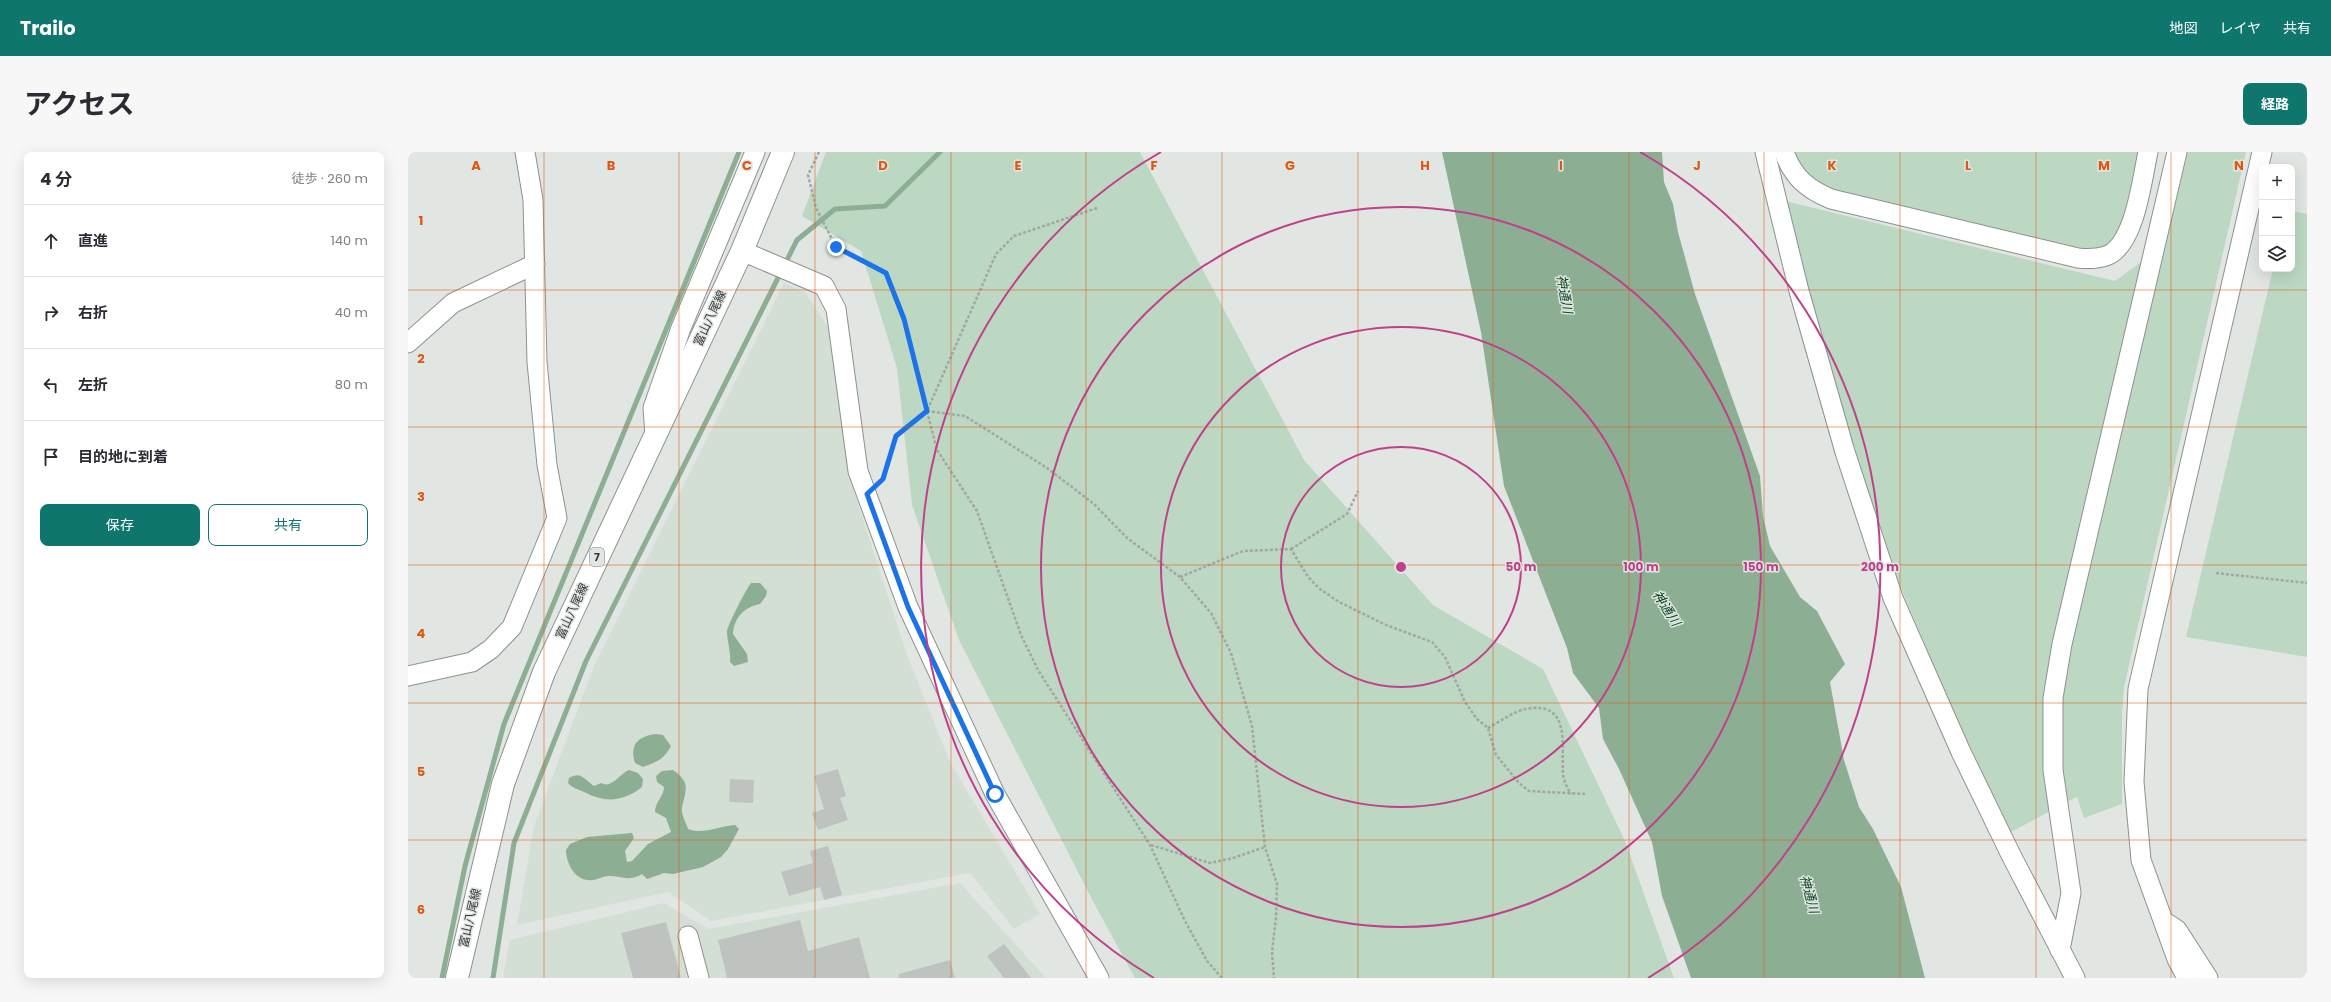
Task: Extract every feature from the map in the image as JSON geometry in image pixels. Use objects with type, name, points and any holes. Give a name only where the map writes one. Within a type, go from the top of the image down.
[{"type":"main road","name":"富山八尾線","points":[[457,978],[503,784],[544,672],[742,251],[784,152]]},
{"type":"street","points":[[408,676],[472,662],[491,649],[512,628],[556,518],[548,465],[537,362],[536,264],[533,200],[525,152]]},
{"type":"street","points":[[655,435],[653,408],[681,328],[755,152]]},
{"type":"street","points":[[1766,152],[1799,291],[1836,421],[1893,598],[1961,752],[2011,855],[2075,978]]},
{"type":"street","points":[[1784,152],[1792,169],[1802,183],[1813,191],[1830,199],[2078,258],[2093,259],[2107,256],[2121,245],[2129,228],[2148,152]]},
{"type":"street","points":[[2060,950],[2071,893],[2053,770],[2053,698],[2062,644],[2177,152]]},
{"type":"street","points":[[2187,978],[2177,959],[2141,860],[2134,782],[2138,690],[2262,152]]},
{"type":"street","points":[[742,251],[824,286],[836,309],[858,471],[908,607],[995,794],[1099,978]]},
{"type":"street","points":[[408,343],[453,303],[536,264]]},
{"type":"street","points":[[2163,920],[2177,930],[2208,978]]},
{"type":"street","points":[[688,936],[698,978]]},
{"type":"path","points":[[819,152],[808,176],[816,208],[836,247],[886,273],[904,319],[937,450],[977,511],[1021,635],[1038,670],[1150,845],[1184,918],[1207,961],[1222,978]]},
{"type":"path","points":[[867,494],[883,479],[896,436],[927,411],[996,254],[1014,236],[1097,208]]},
{"type":"path","points":[[927,411],[965,416],[1047,468],[1094,504],[1127,538],[1180,577],[1211,613],[1231,653],[1252,726],[1265,847],[1277,884],[1276,917],[1272,952],[1274,978]]},
{"type":"path","points":[[1180,577],[1243,551],[1291,549],[1348,514],[1358,491]]},
{"type":"path","points":[[1291,549],[1308,577],[1320,589],[1339,602],[1386,625],[1432,642],[1445,657],[1465,702],[1477,719],[1488,728],[1496,755],[1519,783],[1529,791],[1586,794]]},
{"type":"path","points":[[2216,573],[2307,583]]},
{"type":"path","points":[[1488,728],[1526,709],[1544,709],[1553,713],[1562,726],[1564,776],[1571,794]]},
{"type":"path","points":[[1150,845],[1210,863],[1233,858],[1265,847]]},
{"type":"shaded area","points":[[826,152],[1140,152],[1304,460],[1433,605],[1543,669],[1625,841],[1674,978],[1135,978],[1096,907],[959,640],[912,505],[897,368],[861,251],[802,216]]},
{"type":"shaded area","points":[[1793,152],[2141,152],[2125,227],[2118,240],[2094,252],[1832,192],[1802,175]]},
{"type":"shaded area","points":[[2188,152],[2246,152],[2124,687],[2122,714],[2122,804],[2084,818],[2077,797],[2063,804],[2059,679]]},
{"type":"shaded area","points":[[1785,201],[2115,281],[2141,262],[2161,233],[2049,684],[2052,810],[2009,833],[1945,691],[1877,532],[1810,315]]},
{"type":"shaded area","points":[[2295,212],[2307,214],[2307,657],[2186,637],[2272,272],[2295,272]]},
{"type":"shaded area","points":[[784,283],[805,292],[833,335],[850,479],[907,655],[950,762],[1040,914],[1014,929],[970,873],[711,921],[668,892],[517,925],[534,826],[594,666]]},
{"type":"shaded area","points":[[960,883],[1046,978],[503,978],[510,940],[664,903],[708,929]]},
{"type":"water","name":"神通川","points":[[1442,152],[1662,152],[1664,182],[1673,204],[1678,232],[1695,294],[1760,476],[1763,516],[1770,546],[1800,597],[1817,611],[1845,664],[1830,682],[1844,760],[1859,807],[1873,829],[1901,887],[1925,978],[1691,978],[1662,896],[1652,842],[1619,769],[1603,739],[1599,708],[1573,673],[1567,648],[1504,486],[1481,332]]},
{"type":"water","points":[[751,583],[760,583],[767,591],[766,596],[760,604],[754,605],[741,614],[735,623],[733,634],[747,654],[748,662],[734,666],[730,662],[727,631],[745,592]]},
{"type":"water","points":[[656,734],[663,735],[671,746],[666,754],[660,760],[643,767],[635,763],[633,751],[636,742],[644,737]]},
{"type":"water","points":[[629,770],[638,773],[643,779],[642,787],[628,796],[621,798],[599,798],[575,788],[568,783],[569,778],[577,775],[583,777],[594,786],[601,783],[609,784]]},
{"type":"water","points":[[673,770],[683,779],[685,783],[686,791],[682,810],[688,829],[694,831],[705,831],[735,825],[739,829],[728,849],[721,857],[703,867],[673,874],[664,873],[647,879],[642,874],[633,878],[605,876],[594,880],[582,879],[577,876],[570,866],[566,855],[566,850],[570,844],[587,837],[632,833],[634,838],[625,851],[627,862],[632,861],[648,844],[671,832],[666,818],[655,812],[656,805],[664,790],[664,787],[657,782],[656,776],[662,771]]},
{"type":"building","points":[[838,769],[846,796],[840,798],[848,820],[818,830],[812,813],[824,809],[814,776]]},
{"type":"building","points":[[730,779],[754,780],[753,803],[729,802]]},
{"type":"building","points":[[828,846],[842,895],[824,900],[820,887],[789,896],[781,872],[813,863],[810,851]]},
{"type":"building","points":[[800,920],[808,951],[859,937],[870,978],[727,978],[718,940]]},
{"type":"building","points":[[666,922],[681,978],[633,978],[621,933]]},
{"type":"building","points":[[1004,944],[1031,978],[1004,978],[987,956]]},
{"type":"building","points":[[950,960],[955,978],[899,978],[899,974]]},
{"type":"waterway","points":[[442,978],[465,866],[504,724],[739,152]]},
{"type":"waterway","points":[[493,978],[514,843],[586,661],[797,240],[835,209],[885,206],[940,152]]},
{"type":"route","points":[[836,247],[886,273],[904,319],[920,389],[927,411],[896,436],[883,479],[867,494],[908,607],[995,794]]}]
